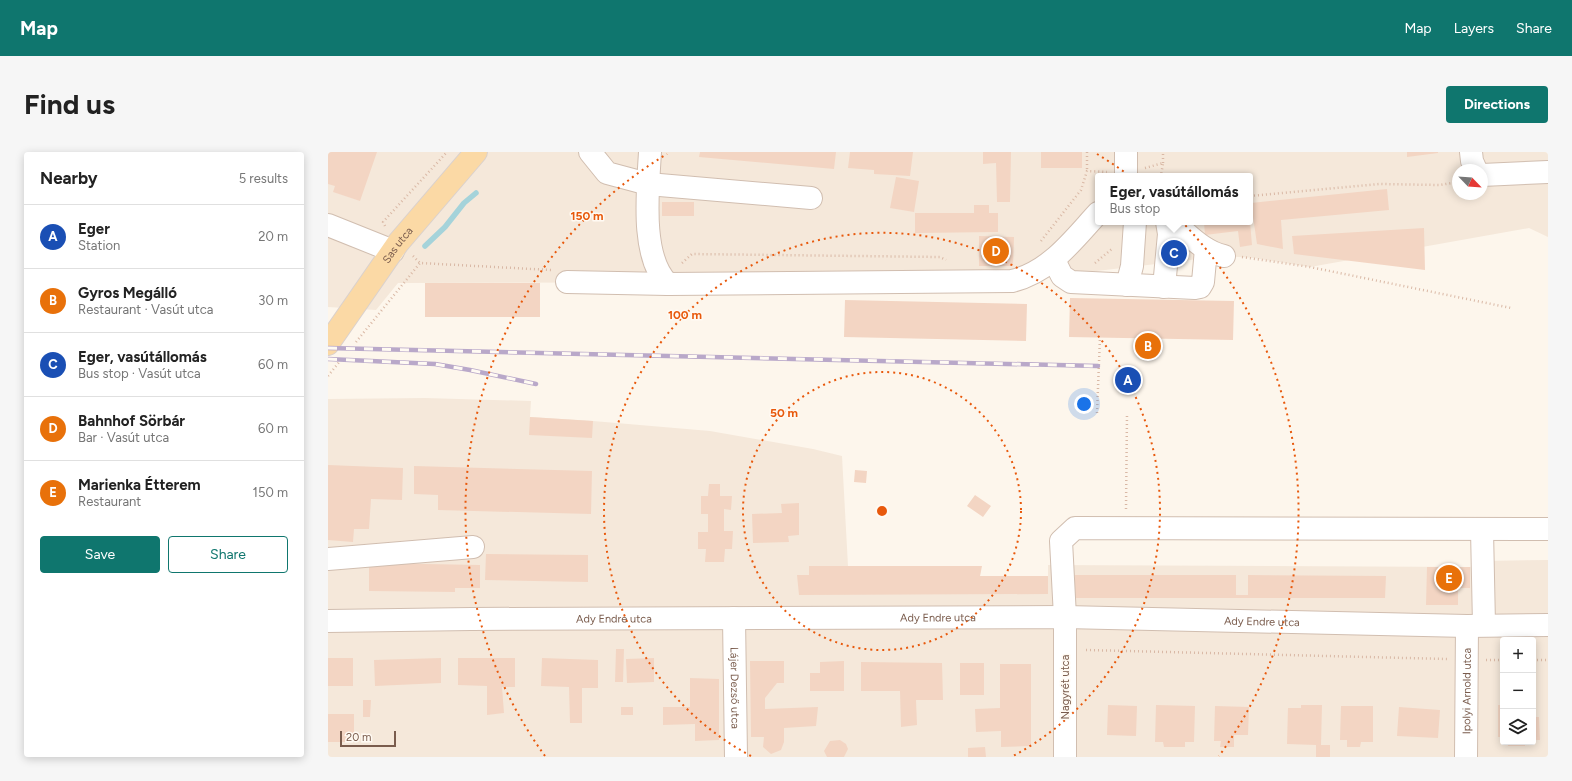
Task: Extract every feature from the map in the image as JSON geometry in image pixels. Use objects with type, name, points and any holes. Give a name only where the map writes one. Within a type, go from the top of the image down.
[{"type":"main road","name":"Sas utca","points":[[335,352],[396,247],[476,152]]},
{"type":"street","points":[[590,152],[607,173],[648,184],[811,198]]},
{"type":"street","points":[[650,152],[648,184],[648,238],[664,280]]},
{"type":"street","points":[[1126,152],[1126,173]]},
{"type":"street","points":[[1471,152],[1473,164]]},
{"type":"street","points":[[1488,174],[1548,172]]},
{"type":"street","points":[[560,276],[664,280],[1012,282],[1034,274],[1054,260],[1095,216]]},
{"type":"street","points":[[328,225],[396,247]]},
{"type":"street","points":[[1164,287],[1169,234],[1168,225]]},
{"type":"street","points":[[1054,260],[1062,276],[1071,282],[1164,287],[1200,287],[1215,253],[1177,225]]},
{"type":"street","points":[[1127,285],[1132,266],[1135,226]]},
{"type":"street","points":[[1126,527],[1482,530],[1548,529]]},
{"type":"street","name":"Nagyrét utca","points":[[1065,757],[1066,650],[1061,541],[1076,528],[1126,527]]},
{"type":"street","name":"Ipolyi Arnold utca","points":[[1466,757],[1467,660],[1476,626],[1482,530]]},
{"type":"street","points":[[328,559],[473,547]]},
{"type":"street","name":"Ady Endre utca","points":[[328,621],[471,619],[1065,617],[1476,626],[1548,625]]},
{"type":"street","name":"Lájer Dezső utca","points":[[734,618],[736,757]]},
{"type":"path","points":[[1041,242],[1081,190],[1087,170],[1087,152]]},
{"type":"path","points":[[1162,173],[1163,152]]},
{"type":"path","points":[[1133,173],[1163,164]]},
{"type":"path","points":[[1087,170],[1110,173]]},
{"type":"path","points":[[1253,196],[1378,184],[1440,185],[1452,183]]},
{"type":"path","points":[[1094,263],[1135,226]]},
{"type":"path","points":[[396,247],[420,263],[560,276]]},
{"type":"path","points":[[1215,253],[1310,267],[1511,308]]},
{"type":"path","points":[[664,280],[692,254],[940,257],[951,263]]},
{"type":"path","points":[[351,348],[420,263]]},
{"type":"path","points":[[1097,413],[1100,337]]},
{"type":"path","points":[[328,376],[335,352]]},
{"type":"path","points":[[1126,527],[1127,414]]},
{"type":"path","points":[[1066,650],[1500,660]]},
{"type":"path","points":[[1536,660],[1548,660]]},
{"type":"shaded area","points":[[328,152],[1548,152],[1548,237],[1529,228],[1310,267],[1254,258],[1224,256],[1012,281],[398,283],[376,310],[328,307]]},
{"type":"shaded area","points":[[425,398],[531,401],[530,417],[710,431],[813,449],[842,456],[848,566],[981,566],[980,576],[1048,576],[1048,565],[1470,567],[1483,561],[1548,560],[1548,757],[328,757],[328,399]]},
{"type":"building","points":[[328,152],[377,152],[360,201],[333,192],[335,186],[328,184]]},
{"type":"building","points":[[700,152],[836,152],[834,169],[699,157]]},
{"type":"building","points":[[850,152],[913,152],[910,176],[874,174],[874,170],[848,168]]},
{"type":"building","points":[[983,152],[1011,152],[1010,202],[997,202],[996,163],[983,164]]},
{"type":"building","points":[[1041,152],[1082,152],[1082,168],[1041,168]]},
{"type":"building","points":[[1407,152],[1438,152],[1438,153],[1407,157]]},
{"type":"building","points":[[896,177],[919,181],[914,212],[890,208]]},
{"type":"building","points":[[1387,189],[1389,210],[1281,220],[1283,249],[1257,244],[1253,217],[1253,203]]},
{"type":"building","points":[[662,202],[694,202],[694,216],[662,216]]},
{"type":"building","points":[[974,205],[989,205],[989,213],[998,213],[998,232],[915,233],[915,213],[974,213]]},
{"type":"building","points":[[1204,225],[1250,225],[1252,245],[1240,247],[1238,231],[1205,235]]},
{"type":"building","points":[[1424,228],[1425,270],[1294,254],[1292,236]]},
{"type":"building","points":[[979,236],[1014,237],[1013,266],[979,266]]},
{"type":"building","points":[[425,283],[540,283],[540,317],[425,317]]},
{"type":"building","points":[[1070,298],[1234,301],[1233,340],[1069,337]]},
{"type":"building","points":[[845,300],[1027,304],[1026,341],[844,337]]},
{"type":"building","points":[[530,417],[593,421],[592,438],[529,435]]},
{"type":"building","points":[[328,465],[403,468],[402,500],[371,499],[369,529],[354,529],[353,542],[328,540]]},
{"type":"building","points":[[414,466],[592,471],[591,514],[438,510],[438,495],[414,494]]},
{"type":"building","points":[[855,470],[867,471],[866,483],[854,482]]},
{"type":"building","points":[[709,484],[720,484],[720,496],[732,496],[731,510],[724,509],[724,531],[733,531],[732,549],[725,549],[724,562],[705,562],[706,549],[698,549],[698,532],[708,532],[708,514],[701,514],[701,496],[708,496]]},
{"type":"building","points":[[975,495],[991,506],[983,517],[967,506]]},
{"type":"building","points":[[799,503],[799,535],[788,536],[789,542],[753,543],[752,514],[782,513],[781,504]]},
{"type":"building","points":[[486,554],[588,555],[588,582],[485,580]]},
{"type":"building","points":[[369,563],[480,565],[480,588],[455,588],[455,592],[369,591]]},
{"type":"building","points":[[809,566],[982,566],[980,576],[1048,576],[1048,594],[799,595],[797,575],[809,575]]},
{"type":"building","points":[[1427,567],[1470,567],[1470,588],[1458,588],[1458,605],[1426,605]]},
{"type":"building","points":[[1075,575],[1236,575],[1236,595],[1248,595],[1248,575],[1386,576],[1385,598],[1075,598]]},
{"type":"building","points":[[616,649],[624,649],[623,682],[615,682]]},
{"type":"building","points":[[328,658],[353,658],[353,686],[328,686]]},
{"type":"building","points":[[441,658],[441,683],[375,686],[374,660]]},
{"type":"building","points":[[458,658],[515,658],[515,687],[502,687],[504,713],[487,715],[487,686],[458,685]]},
{"type":"building","points":[[542,658],[598,660],[598,688],[582,688],[582,723],[570,723],[569,687],[541,686]]},
{"type":"building","points":[[654,658],[654,682],[627,683],[626,659]]},
{"type":"building","points":[[750,661],[784,661],[784,683],[777,683],[765,698],[765,709],[818,707],[816,726],[784,728],[784,742],[781,750],[771,754],[763,747],[764,737],[751,737]]},
{"type":"building","points":[[844,661],[844,691],[810,691],[810,673],[820,673],[820,662]]},
{"type":"building","points":[[861,662],[942,663],[943,700],[916,700],[917,725],[901,727],[900,691],[861,691]]},
{"type":"building","points":[[960,663],[984,663],[984,695],[960,695]]},
{"type":"building","points":[[1000,664],[1031,664],[1031,746],[1001,747],[1001,731],[976,732],[975,709],[1000,708]]},
{"type":"building","points":[[690,678],[719,679],[719,740],[695,741],[695,724],[663,725],[663,707],[690,707]]},
{"type":"building","points":[[363,700],[371,700],[370,717],[363,717]]},
{"type":"building","points":[[1108,705],[1137,706],[1136,736],[1107,735]]},
{"type":"building","points":[[1156,705],[1195,706],[1194,742],[1185,742],[1185,747],[1164,747],[1163,742],[1155,742]]},
{"type":"building","points":[[1301,705],[1322,705],[1321,745],[1330,745],[1330,757],[1316,757],[1316,745],[1287,744],[1288,708],[1301,708]]},
{"type":"building","points":[[1498,705],[1500,705],[1500,737],[1498,737]]},
{"type":"building","points":[[1215,706],[1249,707],[1248,735],[1234,735],[1234,747],[1220,747],[1221,741],[1214,741]]},
{"type":"building","points":[[1341,706],[1373,706],[1373,742],[1361,742],[1360,747],[1347,747],[1347,740],[1340,740]]},
{"type":"building","points":[[621,707],[633,707],[633,715],[621,715]]},
{"type":"building","points":[[1399,707],[1440,710],[1438,738],[1397,736]]},
{"type":"building","points":[[328,714],[354,714],[354,742],[328,742]]},
{"type":"building","points":[[1536,717],[1539,717],[1540,740],[1536,740]]},
{"type":"building","points":[[840,740],[846,744],[848,749],[844,757],[827,757],[824,751],[830,741]]},
{"type":"building","points":[[1508,745],[1525,745],[1525,746]]},
{"type":"building","points":[[985,747],[986,757],[968,757],[968,748]]},
{"type":"waterway","points":[[425,246],[445,227],[464,203],[476,193]]},
{"type":"railway","points":[[328,348],[1098,366]]},
{"type":"railway","points":[[328,359],[435,364],[536,384]]},
{"type":"place","name":"Bahnhof Sörbár","points":[[996,251]]},
{"type":"place","name":"Eger, vasútállomás","points":[[1174,253]]},
{"type":"place","name":"Gyros Megálló","points":[[1148,346]]},
{"type":"place","name":"Eger","points":[[1128,380]]},
{"type":"place","name":"Marienka Étterem","points":[[1449,578]]}]
